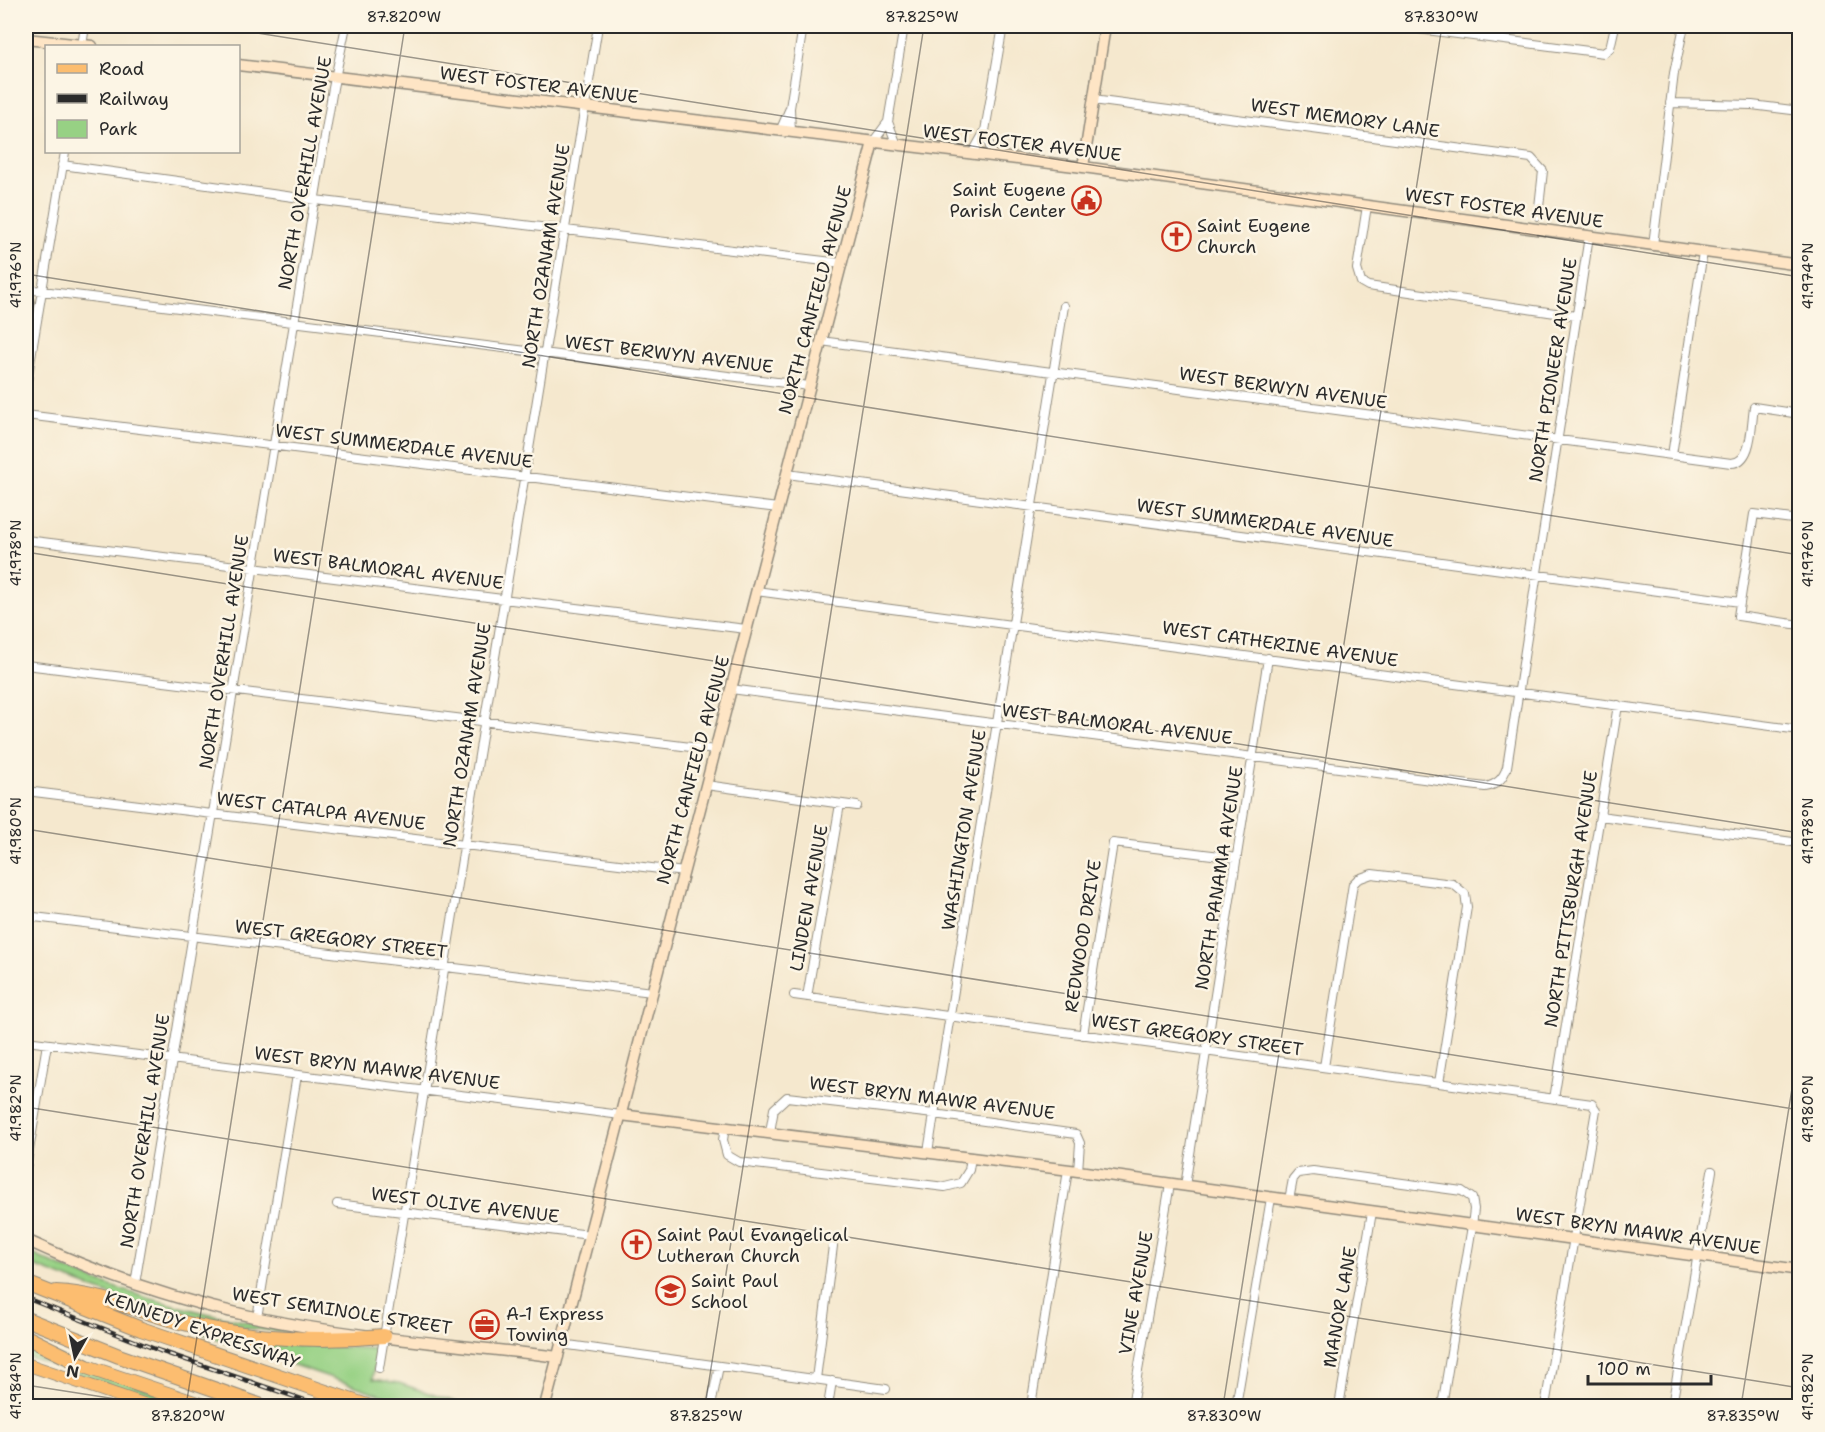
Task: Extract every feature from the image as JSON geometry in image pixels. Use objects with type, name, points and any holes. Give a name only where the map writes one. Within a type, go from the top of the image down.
[{"type":"highway","name":"KENNEDY EXPRESSWAY","points":[[26,1283],[141,1329],[367,1407]]},
{"type":"highway","points":[[42,1291],[86,1293],[186,1323],[229,1331],[324,1339],[384,1336]]},
{"type":"highway","points":[[26,1319],[109,1353],[262,1407]]},
{"type":"highway","points":[[26,1336],[87,1367],[203,1407]]},
{"type":"main road","points":[[26,1364],[149,1407]]},
{"type":"street","points":[[85,26],[85,45]]},
{"type":"street","name":"NORTH OVERHILL AVENUE","points":[[135,1284],[294,322],[346,26]]},
{"type":"street","name":"NORTH OZANAM AVENUE","points":[[379,1368],[598,26]]},
{"type":"street","points":[[786,131],[803,26]]},
{"type":"street","points":[[873,142],[888,122],[904,26]]},
{"type":"street","points":[[972,154],[986,131],[1003,26]]},
{"type":"street","points":[[1083,167],[1105,26]]},
{"type":"street","points":[[1395,26],[1598,53],[1608,52],[1615,26]]},
{"type":"street","points":[[1653,245],[1670,103],[1684,26]]},
{"type":"street","points":[[26,39],[77,45]]},
{"type":"street","name":"WEST FOSTER AVENUE","points":[[240,64],[1083,167],[1800,265]]},
{"type":"street","name":"WEST MEMORY LANE","points":[[1094,100],[1531,158],[1543,171],[1538,216]]},
{"type":"street","points":[[1670,103],[1752,105],[1800,111]]},
{"type":"street","points":[[888,122],[897,145]]},
{"type":"street","points":[[986,131],[993,156]]},
{"type":"street","name":"NORTH CANFIELD AVENUE","points":[[545,1407],[873,142]]},
{"type":"street","points":[[26,387],[64,153]]},
{"type":"street","points":[[62,165],[315,200],[841,263]]},
{"type":"street","points":[[1367,206],[1356,270],[1361,282],[1368,286],[1576,316]]},
{"type":"street","name":"NORTH PIONEER AVENUE","points":[[1518,691],[1589,236]]},
{"type":"street","points":[[1672,455],[1703,252]]},
{"type":"street","name":"WEST BERWYN AVENUE","points":[[26,289],[809,386]]},
{"type":"street","name":"WASHINGTON AVENUE","points":[[928,1152],[1064,306]]},
{"type":"street","name":"WEST BERWYN AVENUE","points":[[821,341],[1731,463],[1742,461],[1747,453],[1754,407],[1800,414]]},
{"type":"street","name":"WEST SUMMERDALE AVENUE","points":[[26,415],[778,508]]},
{"type":"street","name":"WEST SUMMERDALE AVENUE","points":[[787,474],[1740,602]]},
{"type":"street","points":[[1800,520],[1754,514],[1738,616],[1800,625]]},
{"type":"street","name":"WEST BALMORAL AVENUE","points":[[26,540],[746,629]]},
{"type":"street","name":"WEST CATHERINE AVENUE","points":[[756,591],[1013,623],[1800,730]]},
{"type":"street","name":"NORTH PANAMA AVENUE","points":[[1185,1186],[1208,1052],[1268,657]]},
{"type":"street","points":[[26,665],[715,750]]},
{"type":"street","name":"WEST BALMORAL AVENUE","points":[[731,689],[1485,787],[1497,783],[1507,767],[1518,691]]},
{"type":"street","name":"NORTH PITTSBURGH AVENUE","points":[[1554,1099],[1618,705]]},
{"type":"street","points":[[706,786],[857,806]]},
{"type":"street","name":"WEST CATALPA AVENUE","points":[[26,791],[684,872]]},
{"type":"street","name":"LINDEN AVENUE","points":[[807,997],[840,804]]},
{"type":"street","points":[[1600,816],[1800,843]]},
{"type":"street","name":"REDWOOD DRIVE","points":[[1083,1035],[1113,843],[1238,858]]},
{"type":"street","points":[[1323,1068],[1351,892],[1358,879],[1372,874],[1453,884],[1465,894],[1467,907],[1439,1083]]},
{"type":"street","name":"WEST GREGORY STREET","points":[[26,915],[652,992]]},
{"type":"street","name":"WEST GREGORY STREET","points":[[795,995],[1595,1106],[1574,1239]]},
{"type":"street","name":"WEST BRYN MAWR AVENUE","points":[[26,1041],[1073,1170],[1800,1270]]},
{"type":"street","points":[[26,1168],[47,1044]]},
{"type":"street","points":[[257,1318],[297,1076]]},
{"type":"street","name":"WEST BRYN MAWR AVENUE","points":[[770,1132],[774,1109],[787,1097],[934,1114],[1076,1134],[1080,1143],[1073,1170]]},
{"type":"street","points":[[725,1127],[723,1140],[727,1155],[740,1162],[945,1187],[961,1183],[969,1170],[971,1157]]},
{"type":"street","points":[[1031,1407],[1073,1170]]},
{"type":"street","points":[[1289,1200],[1293,1179],[1304,1171],[1462,1191],[1468,1194],[1474,1203],[1472,1226],[1442,1407]]},
{"type":"street","points":[[1672,1407],[1712,1171]]},
{"type":"street","name":"VINE AVENUE","points":[[1132,1407],[1170,1184]]},
{"type":"street","points":[[1236,1407],[1271,1198]]},
{"type":"street","name":"WEST OLIVE AVENUE","points":[[337,1204],[590,1235]]},
{"type":"street","name":"MANOR LANE","points":[[1339,1407],[1372,1212]]},
{"type":"street","points":[[1545,1407],[1574,1239]]},
{"type":"street","name":"WEST SEMINOLE STREET","points":[[26,1240],[74,1262],[135,1284],[197,1304],[257,1318],[558,1357]]},
{"type":"street","points":[[816,1379],[833,1246]]},
{"type":"street","points":[[561,1344],[886,1389]]},
{"type":"street","points":[[711,1407],[719,1366]]},
{"type":"street","points":[[828,1407],[832,1382]]},
{"type":"green space","points":[[26,1251],[96,1281],[169,1304],[243,1321],[318,1334],[218,1326],[123,1300],[26,1263]]},
{"type":"green space","points":[[194,1331],[256,1342],[377,1349],[373,1379],[399,1383],[467,1406],[414,1406]]},
{"type":"green space","points":[[26,1344],[191,1406],[172,1406],[26,1356]]},
{"type":"railway","points":[[26,1298],[160,1351],[322,1406]]},
{"type":"place","name":"Saint Eugene Parish Center","points":[[1087,200]]},
{"type":"place","name":"Saint Eugene Church","points":[[1176,236]]},
{"type":"place","name":"Saint Paul Evangelical Lutheran Church","points":[[636,1245]]},
{"type":"place","name":"Saint Paul School","points":[[670,1291]]},
{"type":"place","name":"A-1 Express Towing","points":[[485,1324]]}]
